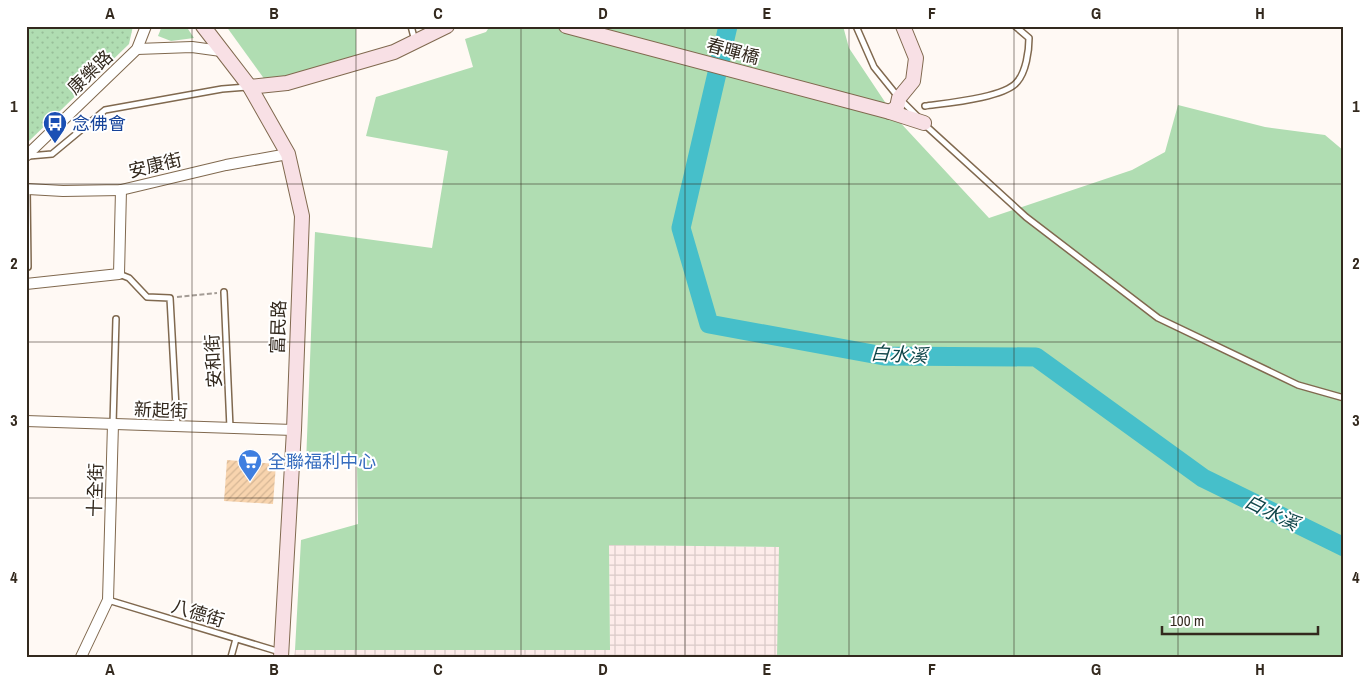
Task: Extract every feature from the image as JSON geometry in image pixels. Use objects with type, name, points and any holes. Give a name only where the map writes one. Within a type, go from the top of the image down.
[{"type":"street","name":"康樂路","points":[[26,156],[137,49],[146,26]]},
{"type":"street","name":"富民路","points":[[203,26],[250,87],[288,154],[302,216],[294,430],[281,655]]},
{"type":"street","points":[[250,87],[287,83],[394,52],[447,26]]},
{"type":"street","name":"春暉橋","points":[[566,26],[890,112],[924,123]]},
{"type":"street","points":[[890,112],[896,107],[899,98],[913,81],[916,58],[903,26]]},
{"type":"street","points":[[137,49],[192,47],[221,51]]},
{"type":"street","name":"安康街","points":[[27,188],[63,191],[120,190],[226,165],[288,154]]},
{"type":"street","points":[[26,284],[119,274],[120,190]]},
{"type":"street","name":"新起街","points":[[26,421],[294,430]]},
{"type":"street","name":"十全街","points":[[82,657],[108,600],[113,424]]},
{"type":"lane","points":[[411,26],[415,42]]},
{"type":"lane","points":[[856,26],[874,68],[899,98],[924,123],[1026,217],[1158,318],[1298,385],[1344,398]]},
{"type":"lane","points":[[925,106],[997,94],[1016,84],[1022,73],[1029,38],[1015,26]]},
{"type":"lane","points":[[26,156],[52,154],[105,110],[222,89],[250,87]]},
{"type":"lane","points":[[27,188],[28,267]]},
{"type":"lane","points":[[119,274],[129,278],[147,297],[170,298],[177,427]]},
{"type":"lane","name":"安和街","points":[[224,292],[230,428]]},
{"type":"lane","name":"十全街","points":[[113,424],[116,319]]},
{"type":"lane","name":"八德街","points":[[108,600],[236,639],[281,655]]},
{"type":"lane","points":[[231,657],[236,639]]},
{"type":"path","points":[[170,298],[224,292]]},
{"type":"shaded area","points":[[609,545],[780,547],[778,657],[294,657],[295,650],[610,650]]},
{"type":"green space","points":[[26,26],[133,26],[129,44],[26,144]]},
{"type":"green space","points":[[162,26],[186,26],[194,38],[171,41],[158,36]]},
{"type":"green space","points":[[226,26],[356,26],[356,66],[273,91]]},
{"type":"green space","points":[[490,26],[843,26],[849,48],[895,117],[989,218],[1132,170],[1165,152],[1178,105],[1265,127],[1325,135],[1344,151],[1344,657],[777,657],[779,547],[609,545],[610,650],[295,650],[301,540],[358,524],[357,465],[306,463],[315,232],[432,248],[448,151],[366,136],[376,97],[473,67],[465,39],[486,32]]},
{"type":"building","name":"全聯福利中心","points":[[227,460],[276,464],[273,504],[224,501]]},
{"type":"waterway","name":"白水溪","points":[[728,26],[681,228],[709,324],[884,356],[1036,357],[1203,478],[1344,547]]},
{"type":"place","name":"念佛會","points":[[55,144]]},
{"type":"place","name":"全聯福利中心","points":[[250,482]]}]
